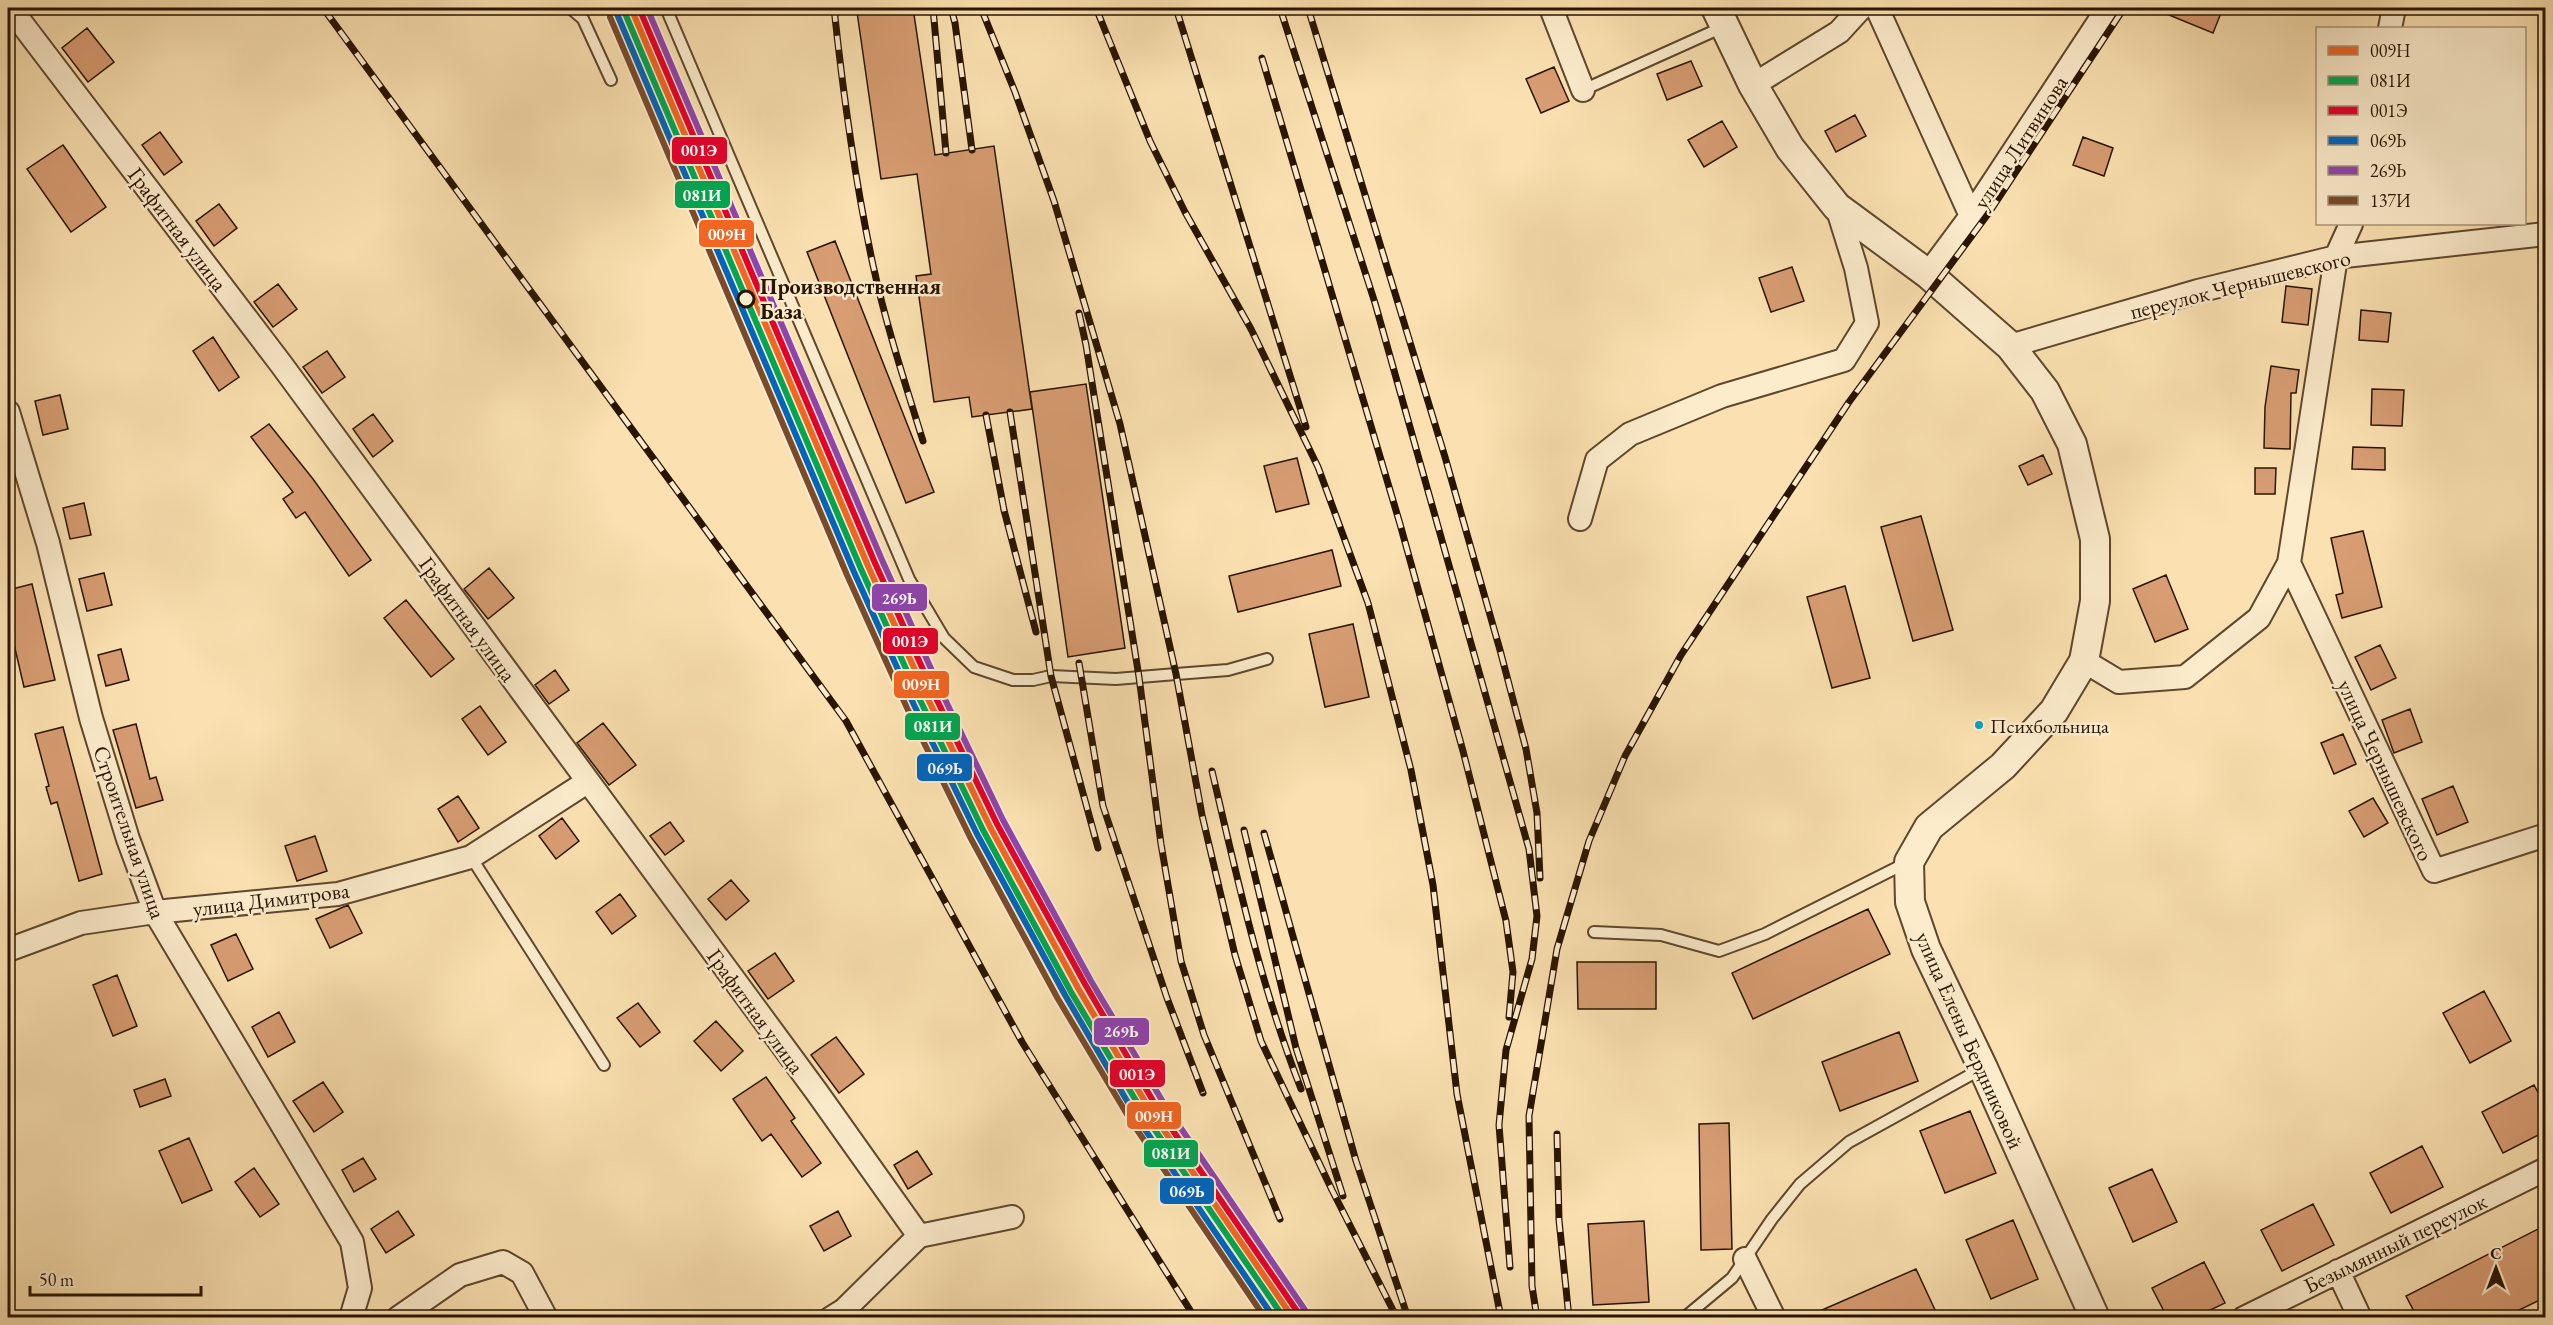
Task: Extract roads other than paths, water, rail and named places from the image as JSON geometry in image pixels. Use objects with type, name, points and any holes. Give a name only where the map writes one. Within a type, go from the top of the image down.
[{"type":"street","name":"Графитная улица","points":[[10,8],[281,364],[816,1091],[919,1236]]},
{"type":"street","points":[[1551,8],[1583,90]]},
{"type":"street","points":[[1753,85],[1839,32],[1861,8]]},
{"type":"street","points":[[1877,8],[1971,216]]},
{"type":"street","name":"улица Литвинова","points":[[1928,274],[1971,216],[2108,8]]},
{"type":"street","points":[[2390,27],[2394,8]]},
{"type":"street","points":[[1721,16],[1753,85],[1790,148],[1838,207],[1928,274],[2010,346],[2045,391],[2072,444],[2095,540],[2095,601],[2084,661],[2054,711],[2003,766],[1929,826],[1909,862]]},
{"type":"street","points":[[1580,519],[1596,460],[1630,434],[1722,396],[1844,360],[1866,323],[1856,268],[1838,207]]},
{"type":"street","points":[[2084,661],[2119,682],[2185,677],[2259,618],[2289,563],[2336,257],[2351,225]]},
{"type":"street","name":"переулок Чернышевского","points":[[2010,346],[2198,291],[2336,257],[2546,234]]},
{"type":"street","name":"Строительная улица","points":[[8,412],[48,543],[91,718],[128,839],[155,912],[352,1242],[360,1288],[351,1317]]},
{"type":"street","name":"улица Чернышевского","points":[[2289,563],[2434,871],[2546,835]]},
{"type":"street","name":"улица Димитрова","points":[[8,950],[81,923],[155,912],[338,894],[471,857],[587,782]]},
{"type":"street","name":"улица Елены Бердниковой","points":[[1909,862],[1910,902],[1926,950],[1983,1068],[2095,1317]]},
{"type":"street","name":"Безымянный переулок","points":[[2244,1317],[2546,1169]]},
{"type":"street","points":[[831,1317],[844,1310],[919,1236],[1012,1217]]},
{"type":"street","points":[[1745,1259],[1774,1317]]},
{"type":"street","points":[[398,1317],[460,1275],[502,1262],[522,1273],[546,1317]]},
{"type":"street","points":[[2338,1271],[2361,1317]]},
{"type":"lane","points":[[570,8],[583,20],[611,80]]},
{"type":"lane","points":[[666,8],[909,579],[944,639],[974,667],[1014,680],[1033,680],[1051,676],[1116,679],[1228,670],[1267,659]]},
{"type":"lane","points":[[1583,90],[1721,16]]},
{"type":"lane","points":[[471,857],[604,1065]]},
{"type":"lane","points":[[1594,932],[1661,935],[1719,951],[1765,933],[1909,862]]},
{"type":"lane","points":[[1684,1317],[1732,1278],[1800,1184],[1849,1142],[1983,1068]]},
{"type":"railway","points":[[323,8],[846,721],[1022,1042],[1195,1318]]},
{"type":"railway","points":[[834,8],[850,137],[873,265],[890,332],[923,441]]},
{"type":"railway","points":[[933,8],[946,153]]},
{"type":"railway","points":[[951,8],[972,150]]},
{"type":"railway","points":[[981,8],[1015,92],[1054,201],[1120,424],[1176,674],[1202,815],[1235,955],[1261,1041],[1332,1190],[1397,1318]]},
{"type":"railway","points":[[1096,8],[1150,141],[1185,212],[1251,329],[1318,467],[1368,603],[1411,770],[1433,885],[1457,1094],[1501,1318]]},
{"type":"railway","points":[[1176,8],[1306,427]]},
{"type":"railway","points":[[1280,8],[1375,303],[1529,849],[1537,916],[1532,959],[1506,1050],[1499,1125],[1510,1267]]},
{"type":"railway","points":[[1308,8],[1445,457],[1500,650],[1526,749],[1537,813],[1540,878]]},
{"type":"railway","points":[[1537,1318],[1532,1286],[1529,1116],[1557,949],[1589,841],[1625,756],[1681,655],[1849,402],[1988,214],[2124,8]]},
{"type":"railway","points":[[1262,58],[1400,524],[1463,751],[1506,921],[1513,972],[1509,1017]]},
{"type":"railway","points":[[1079,313],[1139,677],[1161,844],[1181,961],[1204,1035],[1280,1219]]},
{"type":"railway","points":[[1010,412],[1051,676],[1098,848]]},
{"type":"railway","points":[[986,415],[1004,510],[1036,632]]},
{"type":"railway","points":[[1079,663],[1103,806],[1167,998],[1203,1093]]},
{"type":"railway","points":[[1212,771],[1262,972],[1301,1089]]},
{"type":"railway","points":[[1244,830],[1296,1048],[1343,1196]]},
{"type":"railway","points":[[1264,833],[1356,1161],[1408,1318]]},
{"type":"railway","points":[[1557,1134],[1559,1220],[1569,1318]]},
{"type":"place","name":"Производственная База","points":[[746,299]]},
{"type":"place","name":"Психбольница","points":[[1979,725]]}]
